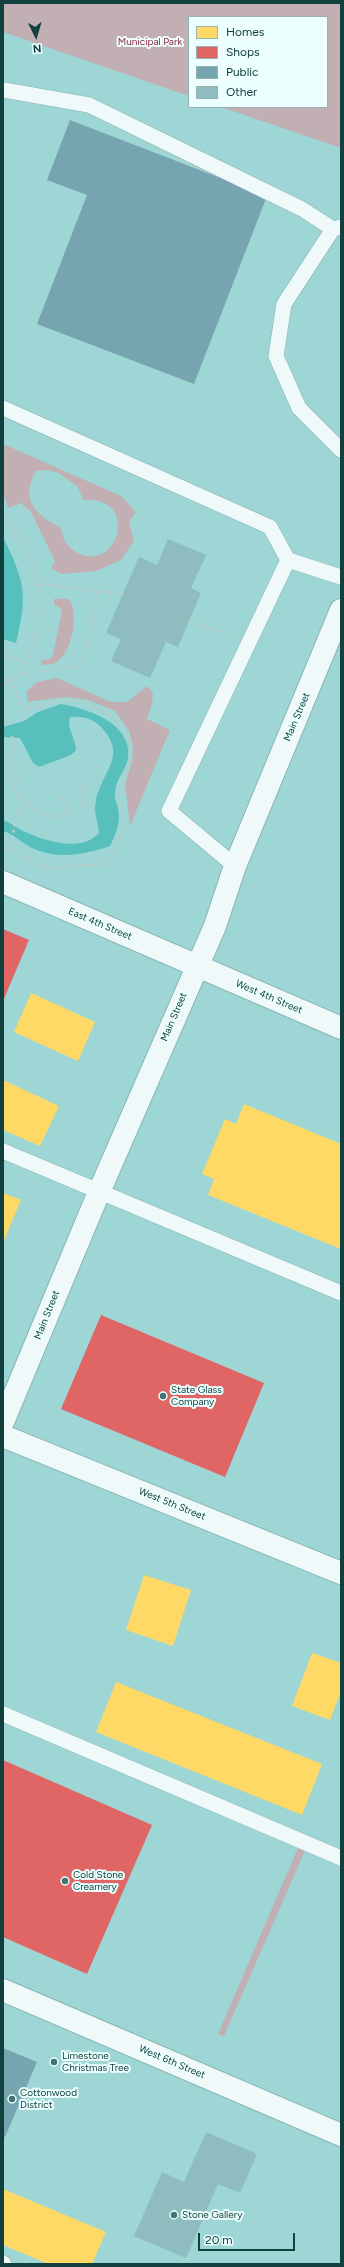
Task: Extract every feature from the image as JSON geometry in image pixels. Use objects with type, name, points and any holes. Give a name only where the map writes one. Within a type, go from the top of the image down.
[{"type":"street","name":"Main Street","points":[[3,1422],[99,1192],[196,966],[215,926],[235,866],[341,610]]},
{"type":"street","name":"East 4th Street","points":[[3,882],[196,966]]},
{"type":"street","name":"West 4th Street","points":[[196,966],[341,1028]]},
{"type":"street","name":"West 5th Street","points":[[3,1436],[341,1573]]},
{"type":"street","name":"West 6th Street","points":[[3,1990],[341,2135]]},
{"type":"lane","points":[[4,90],[89,104],[302,209],[337,228],[284,304],[276,356],[299,408],[341,450]]},
{"type":"lane","points":[[3,408],[270,527],[288,560],[341,577]]},
{"type":"lane","points":[[235,866],[170,811],[288,560]]},
{"type":"lane","points":[[3,1151],[341,1293]]},
{"type":"lane","points":[[3,1714],[341,1858]]},
{"type":"path","points":[[3,512],[25,546],[39,584],[36,631],[23,674]]},
{"type":"path","points":[[39,584],[123,594]]},
{"type":"path","points":[[3,683],[23,674],[78,666],[84,656],[93,629],[97,591]]},
{"type":"path","points":[[189,621],[249,642]]},
{"type":"path","points":[[3,654],[27,662]]},
{"type":"path","points":[[11,680],[23,708],[29,709],[66,700],[84,704],[108,714],[120,725],[131,746],[130,759],[120,790],[124,824],[120,840],[106,864],[48,868],[9,850],[18,812],[26,803]]},
{"type":"path","points":[[10,779],[17,779],[12,736]]},
{"type":"path","points":[[3,742],[7,768],[12,786],[26,803],[39,812],[58,817],[84,807],[84,783]]},
{"type":"path","points":[[61,797],[68,813]]},
{"type":"green space","name":"Municipal Park","points":[[3,3],[341,3],[341,148],[224,108],[328,108],[328,16],[188,16],[188,96],[3,32]]},
{"type":"green space","points":[[3,444],[121,496],[136,512],[129,522],[134,541],[121,560],[96,571],[61,574],[51,568],[55,561],[31,512],[21,503],[8,508],[3,493]],"holes":[[[48,470],[59,473],[78,487],[83,500],[101,502],[112,509],[117,519],[118,532],[113,543],[105,552],[94,556],[80,554],[72,550],[67,544],[61,528],[44,518],[33,506],[29,490],[31,481],[36,471]]]},
{"type":"green space","points":[[54,599],[67,599],[71,601],[74,620],[73,631],[70,643],[65,653],[59,660],[51,664],[41,664],[42,660],[48,660],[53,655],[62,610],[54,604]]},
{"type":"green space","points":[[57,678],[111,702],[127,702],[147,686],[153,693],[152,704],[147,719],[170,730],[130,826],[125,784],[132,762],[133,747],[129,731],[115,711],[88,700],[65,697],[27,702],[27,691],[37,682]]},
{"type":"green space","points":[[301,1841],[308,1844],[224,2036],[218,2034]]},
{"type":"water","points":[[3,537],[16,566],[22,588],[22,612],[16,643],[3,639]]},
{"type":"water","points":[[61,704],[84,710],[106,720],[116,727],[123,736],[128,747],[127,763],[115,788],[119,818],[116,832],[110,846],[90,852],[70,855],[50,854],[40,851],[30,847],[14,836],[3,831],[3,820],[25,832],[65,844],[84,842],[92,839],[99,833],[95,813],[95,804],[99,789],[113,755],[113,746],[109,737],[101,727],[87,718],[70,717],[69,725],[76,750],[71,755],[39,767],[33,763],[20,738],[3,737],[3,727],[24,721],[38,712]]},
{"type":"building: Homes","points":[[31,993],[95,1022],[78,1061],[14,1032]]},
{"type":"building: Homes","points":[[3,1080],[59,1106],[40,1146],[3,1130]]},
{"type":"building: Homes","points":[[244,1104],[341,1144],[341,1249],[208,1195],[214,1179],[202,1174],[225,1119],[236,1124]]},
{"type":"building: Homes","points":[[3,1193],[21,1200],[3,1243]]},
{"type":"building: Homes","points":[[144,1575],[191,1590],[173,1646],[126,1630]]},
{"type":"building: Homes","points":[[312,1653],[341,1663],[341,1691],[330,1720],[292,1706]]},
{"type":"building: Homes","points":[[116,1682],[322,1764],[302,1815],[96,1732]]},
{"type":"building: Homes","points":[[3,2189],[106,2232],[92,2264],[48,2264],[3,2245]]},
{"type":"building: Shops","points":[[3,929],[29,940],[3,1001]]},
{"type":"building: Shops","name":"State Glass Company","points":[[101,1315],[264,1383],[225,1477],[61,1409]]},
{"type":"building: Shops","name":"Cold Stone Creamery","points":[[3,1760],[152,1825],[87,1974],[3,1937]]},
{"type":"building: Public","points":[[70,120],[267,196],[194,384],[37,324],[87,195],[47,180]]},
{"type":"building: Public","name":"Cottonwood District","points":[[3,2048],[37,2062],[5,2137],[3,2136]]},
{"type":"building: Other","points":[[168,539],[206,555],[191,588],[201,593],[178,647],[166,642],[150,678],[111,661],[121,639],[106,633],[139,557],[157,565]]},
{"type":"building: Other","name":"Stone Gallery","points":[[206,2132],[257,2154],[240,2193],[218,2184],[186,2258],[134,2236],[162,2172],[184,2182]]},
{"type":"place","name":"State Glass Company","points":[[163,1396]]},
{"type":"place","name":"Cold Stone Creamery","points":[[65,1881]]},
{"type":"place","name":"Limestone Christmas Tree","points":[[54,2062]]},
{"type":"place","name":"Cottonwood District","points":[[12,2099]]},
{"type":"place","name":"Stone Gallery","points":[[174,2215]]}]
